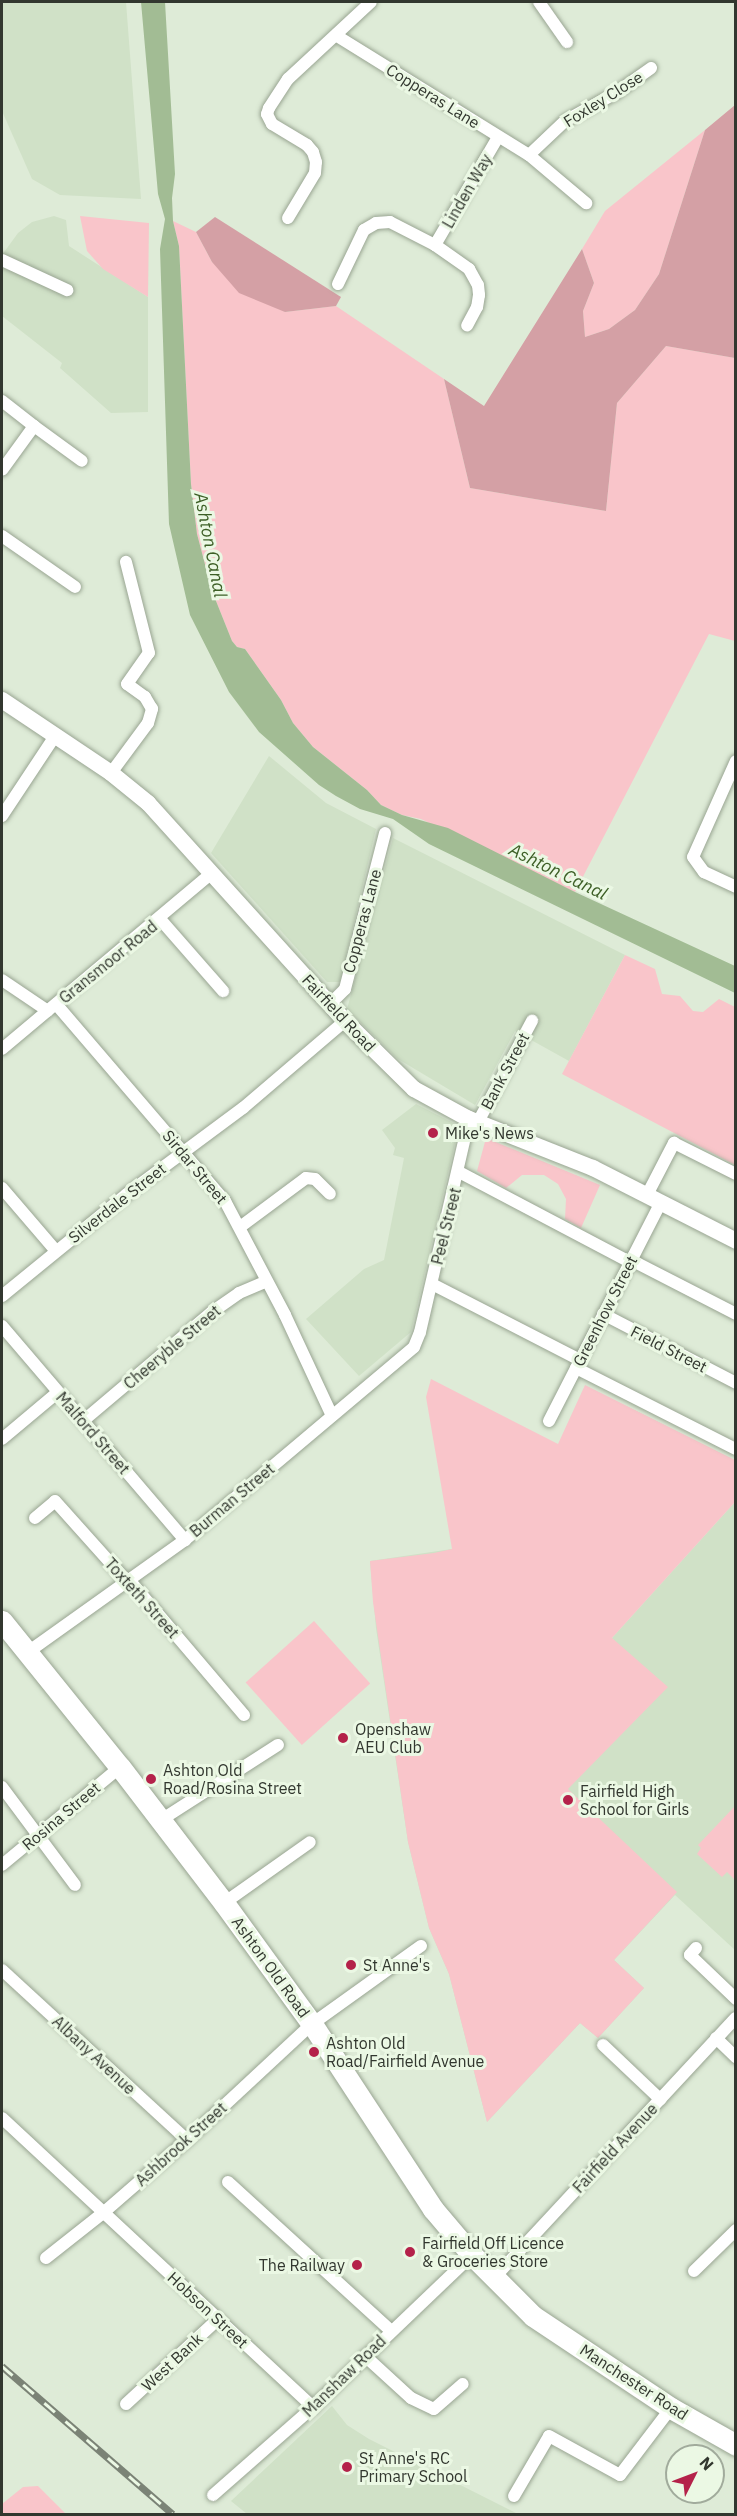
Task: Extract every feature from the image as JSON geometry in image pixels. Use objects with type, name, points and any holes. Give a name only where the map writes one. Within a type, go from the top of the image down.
[{"type":"highway","name":"Ashton Old Road","points":[[2,1621],[120,1767],[224,1903],[312,2024],[434,2209],[472,2255],[533,2316]]},
{"type":"highway","name":"Manchester Road","points":[[533,2316],[671,2408],[735,2445]]},
{"type":"street","points":[[288,218],[315,173],[316,162],[313,152],[307,145],[272,124],[267,114],[280,89],[296,71],[337,36],[371,2]]},
{"type":"street","points":[[539,2],[567,42]]},
{"type":"street","name":"Copperas Lane","points":[[337,36],[529,155],[586,203]]},
{"type":"street","name":"Foxley Close","points":[[529,155],[565,121],[616,93],[651,68]]},
{"type":"street","name":"Linden Way","points":[[435,245],[498,137]]},
{"type":"street","name":"Linden Way","points":[[338,284],[361,236],[369,225],[390,222],[435,245],[458,260],[476,279],[477,307],[467,326]]},
{"type":"street","points":[[2,260],[67,290]]},
{"type":"street","points":[[2,401],[82,461]]},
{"type":"street","points":[[2,470],[34,426]]},
{"type":"street","points":[[2,536],[75,587]]},
{"type":"street","points":[[111,773],[148,723],[152,709],[146,697],[127,684],[149,653],[126,562]]},
{"type":"street","name":"Fairfield Road","points":[[2,700],[111,773],[162,816],[345,1021],[414,1089],[474,1120],[578,1161],[735,1240]]},
{"type":"street","points":[[2,816],[55,736]]},
{"type":"street","points":[[735,761],[693,857],[704,872],[735,887]]},
{"type":"street","name":"Copperas Lane","points":[[330,1004],[345,989],[385,833]]},
{"type":"street","name":"Gransmoor Road","points":[[2,1048],[160,919],[212,873]]},
{"type":"street","points":[[160,919],[223,991]]},
{"type":"street","name":"Sirdar Street","points":[[2,980],[52,1007],[184,1152],[225,1201],[267,1281],[332,1416]]},
{"type":"street","name":"Silverdale Street","points":[[2,1296],[56,1251],[243,1108],[345,1021]]},
{"type":"street","name":"Bank Street","points":[[474,1120],[532,1021]]},
{"type":"street","name":"Peel Street","points":[[420,1332],[474,1120]]},
{"type":"street","name":"Greenhow Street","points":[[549,1421],[631,1261],[674,1143],[735,1174]]},
{"type":"street","points":[[459,1172],[735,1314]]},
{"type":"street","points":[[240,1227],[306,1178],[315,1179],[330,1194]]},
{"type":"street","points":[[2,1188],[56,1251]]},
{"type":"street","name":"Cheeryble Street","points":[[83,1421],[212,1312],[239,1293],[267,1281]]},
{"type":"street","points":[[432,1284],[735,1449]]},
{"type":"street","name":"Field Street","points":[[603,1314],[735,1383]]},
{"type":"street","name":"Malford Street","points":[[2,1326],[185,1540]]},
{"type":"street","name":"Burman Street","points":[[28,1652],[185,1540],[414,1347],[420,1332]]},
{"type":"street","points":[[2,1439],[58,1392]]},
{"type":"street","name":"Toxteth Street","points":[[35,1518],[55,1501],[122,1576],[130,1581],[244,1715]]},
{"type":"street","points":[[161,1820],[278,1744]]},
{"type":"street","name":"Rosina Street","points":[[2,1865],[120,1767]]},
{"type":"street","points":[[2,1787],[40,1835],[75,1885]]},
{"type":"street","points":[[224,1903],[310,1842]]},
{"type":"street","name":"Ashbrook Street","points":[[46,2258],[103,2214],[312,2024],[421,1946]]},
{"type":"street","points":[[696,1948],[690,1955],[735,1998]]},
{"type":"street","name":"Albany Avenue","points":[[2,1970],[187,2140]]},
{"type":"street","name":"Fairfield Avenue","points":[[494,2278],[735,2018]]},
{"type":"street","points":[[716,2038],[735,2057]]},
{"type":"street","points":[[603,2045],[660,2099]]},
{"type":"street","name":"Hobson Street","points":[[2,2118],[313,2407]]},
{"type":"street","points":[[228,2182],[391,2331]]},
{"type":"street","points":[[694,2271],[735,2230]]},
{"type":"street","name":"Manshaw Road","points":[[213,2494],[313,2407],[472,2255]]},
{"type":"street","name":"West Bank","points":[[126,2404],[218,2319]]},
{"type":"street","points":[[365,2356],[411,2398],[435,2409],[463,2385]]},
{"type":"street","points":[[514,2496],[549,2436],[620,2475],[671,2408]]},
{"type":"shaded area","points":[[2,2],[126,2],[141,199],[60,195],[32,179],[2,111]]},
{"type":"shaded area","points":[[141,2],[165,2],[175,174],[172,198],[173,221],[179,246],[191,484],[197,534],[212,591],[232,641],[237,647],[245,649],[281,700],[293,723],[313,747],[367,790],[381,805],[402,815],[448,828],[575,892],[735,966],[735,993],[429,844],[393,819],[360,809],[336,796],[319,785],[259,732],[229,692],[190,615],[169,524],[160,249],[165,219],[158,194]]},
{"type":"shaded area","points":[[735,105],[735,358],[666,346],[617,403],[606,511],[470,488],[444,379],[484,406],[582,249],[594,283],[583,311],[585,337],[609,329],[635,310],[659,274],[705,130]]},
{"type":"shaded area","points":[[705,130],[659,274],[635,310],[609,329],[585,337],[583,311],[594,283],[582,249],[605,211]]},
{"type":"shaded area","points":[[54,216],[66,220],[69,246],[148,297],[148,412],[111,413],[60,368],[62,363],[2,316],[2,255],[18,233],[32,222]]},
{"type":"shaded area","points":[[80,216],[149,223],[148,297],[103,269],[87,251]]},
{"type":"shaded area","points":[[215,217],[341,297],[336,306],[285,312],[239,293],[212,262],[196,232]]},
{"type":"shaded area","points":[[173,221],[196,232],[212,262],[285,312],[336,306],[444,379],[470,488],[606,511],[617,403],[666,346],[735,358],[735,641],[709,634],[575,892],[421,819],[402,815],[381,805],[367,790],[313,747],[293,723],[281,700],[245,649],[237,647],[232,641],[212,591],[197,534],[191,484],[179,246]]},
{"type":"shaded area","points":[[269,756],[326,803],[376,829],[340,982],[327,982],[211,853]]},
{"type":"shaded area","points":[[393,838],[625,955],[569,1061],[515,1031],[475,1105],[398,1059],[347,1009]]},
{"type":"shaded area","points":[[625,955],[655,969],[662,994],[680,996],[693,1011],[703,1012],[719,999],[735,1007],[735,1165],[562,1074]]},
{"type":"shaded area","points":[[416,1104],[459,1126],[411,1332],[359,1376],[306,1319],[364,1269],[384,1260],[404,1158],[393,1155],[395,1148],[382,1130]]},
{"type":"shaded area","points":[[486,1138],[600,1185],[581,1228],[565,1219],[566,1199],[558,1184],[544,1175],[522,1175],[506,1188],[477,1171]]},
{"type":"shaded area","name":"Fairfield High School for Girls","points":[[431,1379],[558,1444],[585,1385],[735,1460],[735,1502],[612,1638],[668,1687],[568,1789],[677,1892],[614,1960],[644,1988],[598,2038],[580,2023],[487,2122],[449,1974],[429,1928],[408,1842],[373,1602],[370,1561],[452,1549],[426,1397]]},
{"type":"shaded area","name":"Fairfield High School for Girls","points":[[735,1502],[735,1950],[675,1895],[614,1960],[644,1988],[598,2038],[580,2023],[487,2122],[449,1974],[429,1928],[408,1842],[376,1628],[370,1561],[452,1549],[612,1638]]},
{"type":"shaded area","points":[[314,1621],[370,1683],[302,1745],[246,1683]]},
{"type":"shaded area","points":[[735,1806],[735,1880],[727,1872],[722,1877],[697,1854],[701,1848],[698,1845]]},
{"type":"shaded area","name":"St Anne's RC Primary School","points":[[332,2406],[347,2425],[369,2439],[518,2514],[247,2514],[231,2501]]},
{"type":"shaded area","points":[[38,2486],[66,2514],[2,2514],[2,2504],[23,2487]]},
{"type":"railway","points":[[2,2366],[173,2514]]},
{"type":"place","name":"Mike's News","points":[[433,1133]]},
{"type":"place","name":"Openshaw AEU Club","points":[[343,1738]]},
{"type":"place","name":"Ashton Old Road/Rosina Street","points":[[151,1779]]},
{"type":"place","name":"Fairfield High School for Girls","points":[[568,1800]]},
{"type":"place","name":"St Anne's","points":[[351,1965]]},
{"type":"place","name":"Ashton Old Road/Fairfield Avenue","points":[[314,2052]]},
{"type":"place","name":"Fairfield Off Licence & Groceries Store","points":[[410,2252]]},
{"type":"place","name":"The Railway","points":[[357,2265]]},
{"type":"place","name":"St Anne's RC Primary School","points":[[347,2467]]},
{"type":"water label","name":"Ashton Canal","points":[[210,545]]},
{"type":"water label","name":"Ashton Canal","points":[[558,872]]}]
